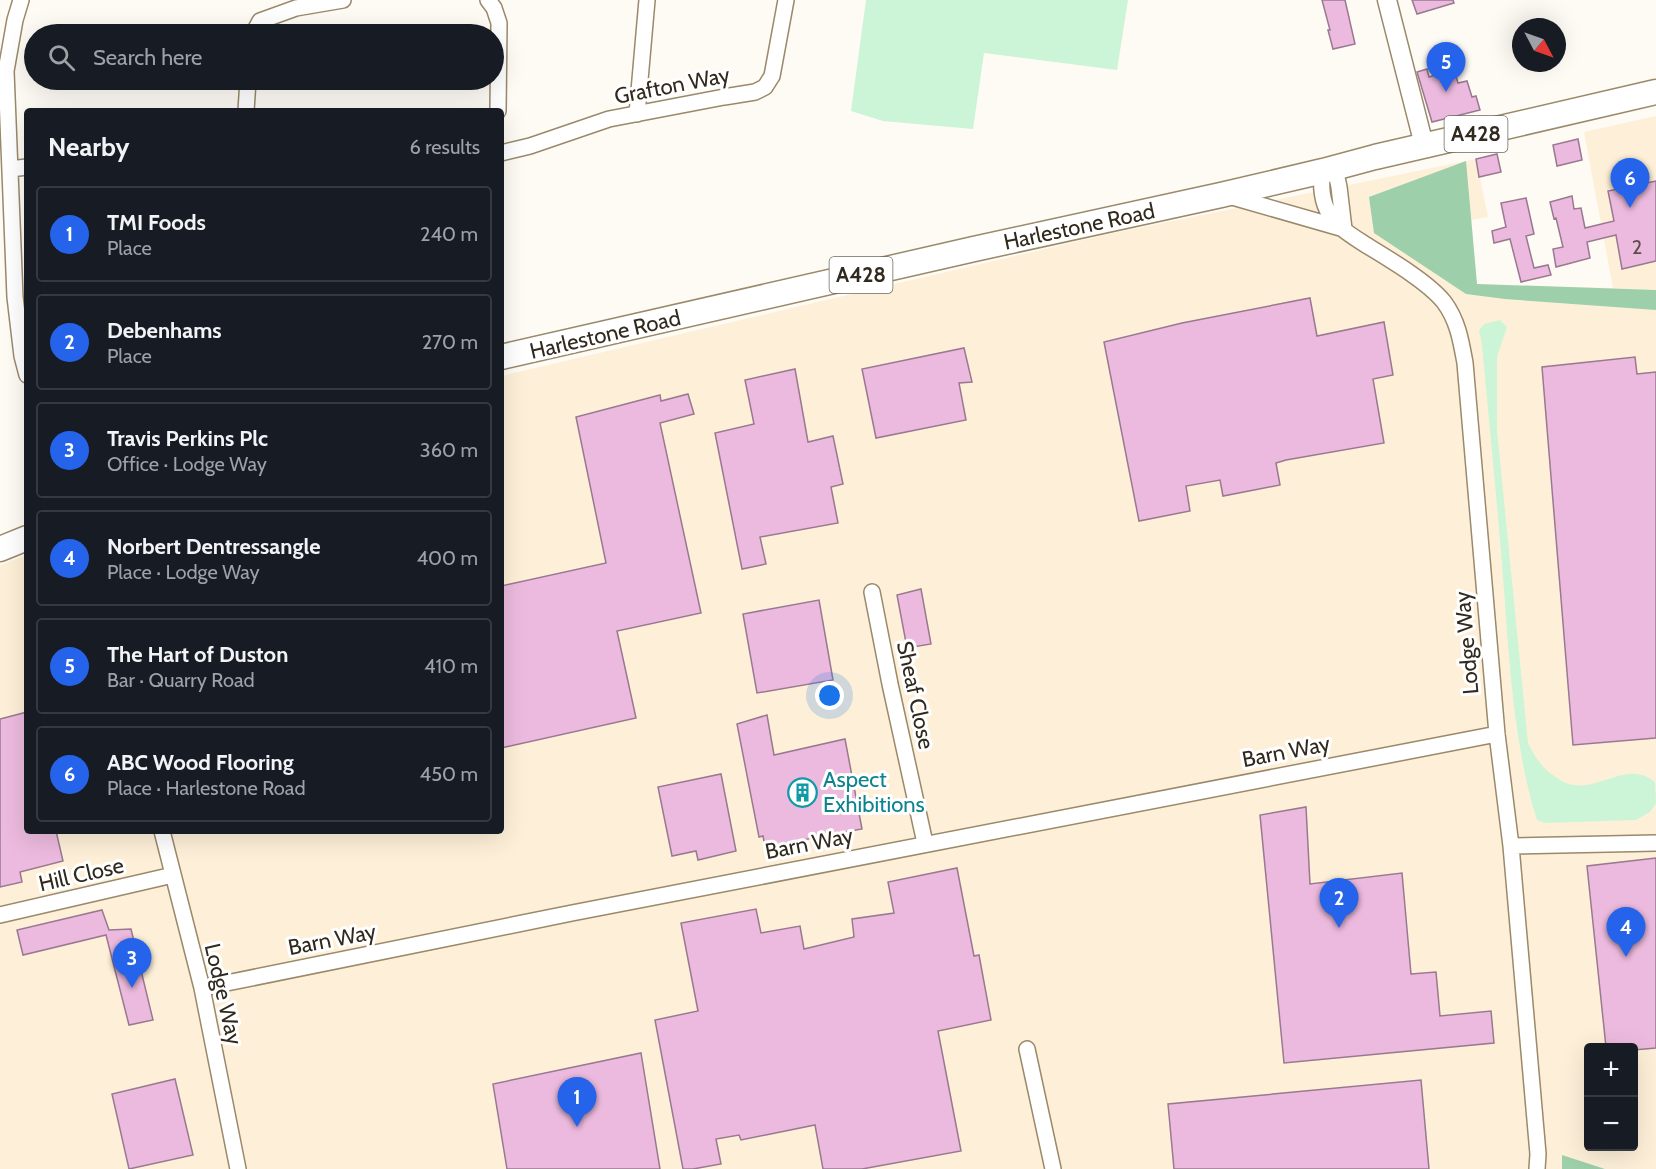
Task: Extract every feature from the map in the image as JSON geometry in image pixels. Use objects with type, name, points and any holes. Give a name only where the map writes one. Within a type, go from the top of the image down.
[{"type":"main road","name":"Harlestone Road","points":[[504,356],[963,251],[1221,195],[1424,145],[1656,92]]},
{"type":"main road","points":[[0,549],[24,539]]},
{"type":"street","points":[[21,0],[3,71],[16,312],[24,364]]},
{"type":"street","points":[[258,24],[260,21],[296,8],[343,0]]},
{"type":"street","points":[[488,0],[500,24]]},
{"type":"street","points":[[636,114],[647,0]]},
{"type":"street","name":"Grafton Way","points":[[504,152],[530,146],[609,119],[755,92],[765,87],[772,76],[786,0]]},
{"type":"street","points":[[1387,0],[1424,145]]},
{"type":"street","points":[[246,108],[247,90]]},
{"type":"street","points":[[498,90],[498,108]]},
{"type":"street","points":[[10,169],[24,167]]},
{"type":"street","points":[[1329,169],[1321,181],[1322,193],[1330,215],[1344,230]]},
{"type":"street","points":[[1221,195],[1237,197],[1344,230]]},
{"type":"street","name":"Lodge Way","points":[[1344,230],[1431,288],[1453,315],[1460,332],[1466,363],[1497,734],[1511,846],[1538,1154],[1537,1169]]},
{"type":"street","name":"Sheaf Close","points":[[872,592],[925,843]]},
{"type":"street","name":"Barn Way","points":[[202,988],[925,843],[1497,734]]},
{"type":"street","name":"Lodge Way","points":[[163,834],[202,988],[238,1169]]},
{"type":"street","points":[[1511,846],[1656,843]]},
{"type":"street","name":"Hill Close","points":[[0,915],[173,875]]},
{"type":"street","points":[[1027,1049],[1053,1169]]},
{"type":"shaded area","points":[[1656,116],[1656,1169],[1605,1169],[1563,1156],[1562,1169],[0,1169],[0,565],[24,556],[24,834],[504,834],[504,375],[1109,234],[1476,159],[1488,217],[1471,220],[1477,284],[1613,288],[1584,132]]},
{"type":"green space","points":[[866,0],[1128,0],[1117,70],[984,53],[973,129],[883,121],[851,111]]},
{"type":"green space","points":[[1466,161],[1477,284],[1656,290],[1656,310],[1466,294],[1374,233],[1369,197]]},
{"type":"green space","points":[[1500,320],[1507,327],[1497,357],[1497,430],[1528,743],[1545,769],[1566,783],[1589,785],[1633,774],[1644,776],[1655,782],[1656,803],[1650,812],[1636,820],[1545,823],[1537,820],[1529,791],[1513,700],[1501,548],[1479,330],[1484,324]]},
{"type":"green space","points":[[1562,1155],[1605,1169],[1562,1169]]},
{"type":"building","points":[[1322,0],[1345,0],[1355,44],[1333,49]]},
{"type":"building","points":[[1412,0],[1453,0],[1454,3],[1417,14]]},
{"type":"building","points":[[1427,69],[1429,77],[1454,69],[1458,83],[1467,81],[1472,97],[1476,96],[1480,110],[1432,122],[1417,72]]},
{"type":"building","points":[[1578,139],[1582,160],[1557,166],[1553,145]]},
{"type":"building","points":[[1497,154],[1501,172],[1479,177],[1476,159]]},
{"type":"building","points":[[1656,181],[1656,261],[1622,269],[1616,235],[1587,242],[1590,258],[1556,267],[1553,249],[1563,247],[1550,202],[1572,196],[1574,209],[1581,208],[1585,228],[1614,221],[1608,191]]},
{"type":"building","points":[[1526,198],[1534,234],[1526,236],[1534,268],[1548,265],[1551,275],[1521,282],[1510,239],[1494,243],[1492,231],[1506,227],[1501,203]]},
{"type":"building","points":[[1310,298],[1317,336],[1384,322],[1393,375],[1373,379],[1384,443],[1276,463],[1280,485],[1223,496],[1220,480],[1186,486],[1190,511],[1139,521],[1104,342],[1182,323]]},
{"type":"building","points":[[964,348],[972,382],[959,383],[966,420],[876,438],[862,369]]},
{"type":"building","points":[[1635,357],[1637,374],[1656,372],[1656,738],[1573,745],[1542,367]]},
{"type":"building","points":[[795,369],[808,442],[833,436],[843,484],[831,487],[838,523],[760,537],[766,564],[742,569],[715,433],[754,424],[745,380]]},
{"type":"building","points":[[688,394],[694,414],[660,423],[701,613],[617,631],[636,718],[504,747],[504,585],[606,563],[576,417],[660,395],[661,401]]},
{"type":"building","points":[[921,589],[931,644],[907,648],[897,595]]},
{"type":"building","points":[[819,600],[833,680],[757,693],[743,614]]},
{"type":"building","points":[[24,713],[24,834],[57,834],[63,861],[20,872],[22,882],[0,887],[0,719]]},
{"type":"building","name":"Aspect Exhibitions","points":[[767,715],[774,755],[845,739],[862,829],[765,847],[763,836],[759,837],[737,724]]},
{"type":"building","points":[[721,774],[736,851],[698,860],[696,851],[672,856],[658,787]]},
{"type":"building","points":[[1306,807],[1310,884],[1402,873],[1411,974],[1436,972],[1440,1016],[1491,1011],[1494,1043],[1284,1063],[1260,815]]},
{"type":"building","points":[[1656,858],[1656,1048],[1638,1050],[1638,1043],[1606,1043],[1587,866]]},
{"type":"building","points":[[957,868],[974,956],[979,955],[991,1020],[938,1031],[961,1151],[862,1169],[823,1169],[815,1125],[741,1140],[739,1135],[716,1139],[721,1164],[683,1169],[655,1020],[698,1011],[681,923],[756,909],[761,933],[800,926],[804,949],[854,937],[852,919],[894,913],[888,882]]},
{"type":"building","points":[[102,910],[109,930],[131,929],[153,1020],[129,1025],[106,935],[23,955],[17,930]]},
{"type":"building","points":[[641,1053],[660,1169],[507,1169],[493,1084]]},
{"type":"building","points":[[175,1079],[193,1155],[129,1169],[112,1094]]},
{"type":"building","points":[[1421,1080],[1429,1169],[1174,1169],[1168,1104]]},
{"type":"place","name":"The Hart of Duston","points":[[1446,92]]},
{"type":"place","name":"ABC Wood Flooring","points":[[1630,208]]},
{"type":"place","name":"Aspect Exhibitions","points":[[802,792]]},
{"type":"place","name":"Debenhams","points":[[1339,928]]},
{"type":"place","name":"Norbert Dentressangle","points":[[1626,957]]},
{"type":"place","name":"Travis Perkins Plc","points":[[132,988]]},
{"type":"place","name":"TMI Foods","points":[[577,1127]]}]
